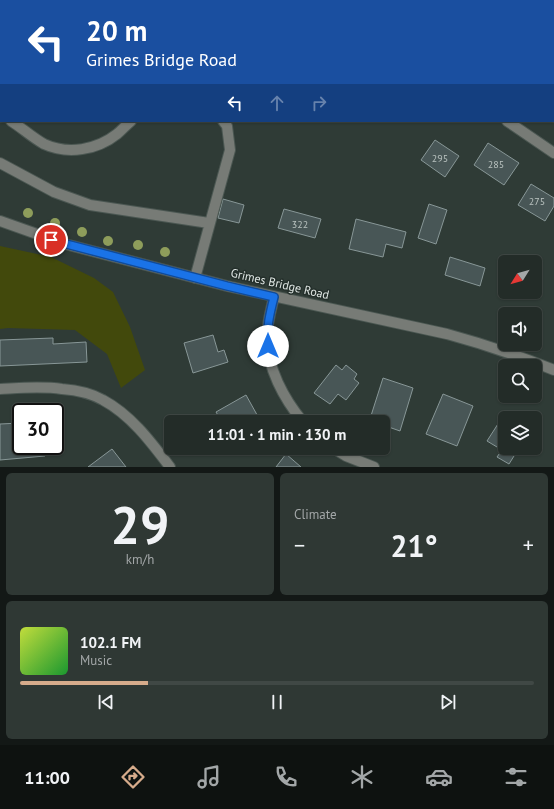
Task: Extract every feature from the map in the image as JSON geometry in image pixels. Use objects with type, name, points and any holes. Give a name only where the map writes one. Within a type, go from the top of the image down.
[{"type":"street","points":[[12,122],[43,143],[60,149],[76,150],[97,145],[116,135],[130,122]]},
{"type":"street","points":[[194,278],[230,150],[227,126],[224,122]]},
{"type":"street","points":[[508,122],[554,153]]},
{"type":"street","points":[[0,163],[54,192],[90,205],[209,223]]},
{"type":"street","name":"Grimes Bridge Road","points":[[0,222],[65,244],[194,278],[274,297],[447,334],[519,356],[554,370]]},
{"type":"street","points":[[274,297],[269,317],[267,337],[269,356],[274,375],[283,394],[297,415]]},
{"type":"street","points":[[0,390],[42,388],[61,389],[84,393],[103,400],[129,419],[154,446],[170,467]]},
{"type":"street","points":[[344,455],[374,467]]},
{"type":"green space","points":[[0,246],[51,257],[94,278],[113,292],[130,327],[145,370],[121,388],[107,354],[75,330],[0,329]]},
{"type":"building","points":[[435,140],[459,156],[445,177],[421,160]]},
{"type":"building","points":[[488,143],[519,163],[504,185],[474,165]]},
{"type":"building","points":[[531,184],[554,198],[554,206],[545,221],[518,205]]},
{"type":"building","points":[[223,199],[244,205],[239,223],[218,218]]},
{"type":"building","points":[[429,204],[447,210],[436,244],[418,238]]},
{"type":"building","points":[[284,209],[321,219],[315,238],[278,228]]},
{"type":"building","points":[[356,219],[406,232],[402,248],[386,244],[383,257],[349,249]]},
{"type":"building","points":[[450,257],[485,268],[480,286],[445,275]]},
{"type":"building","points":[[213,335],[218,352],[224,350],[228,362],[193,373],[184,343]]},
{"type":"building","points":[[53,338],[53,344],[86,342],[87,362],[0,366],[0,340]]},
{"type":"building","points":[[336,365],[342,370],[346,365],[357,374],[354,379],[359,383],[346,400],[338,394],[330,404],[314,393]]},
{"type":"building","points":[[383,378],[413,388],[400,431],[390,427],[390,415],[371,415]]},
{"type":"building","points":[[443,394],[473,406],[457,446],[426,434]]},
{"type":"building","points":[[246,395],[257,415],[218,415],[216,412]]},
{"type":"building","points":[[12,423],[12,455],[45,456],[0,460],[0,424]]},
{"type":"building","points":[[498,424],[498,448],[487,441]]},
{"type":"building","points":[[112,449],[126,467],[88,467]]},
{"type":"building","points":[[285,455],[287,455],[301,467],[276,467]]},
{"type":"building","points":[[498,455],[515,455],[509,464],[497,457]]},
{"type":"route","points":[[51,240],[274,297],[269,317],[267,337],[268,346]]}]
